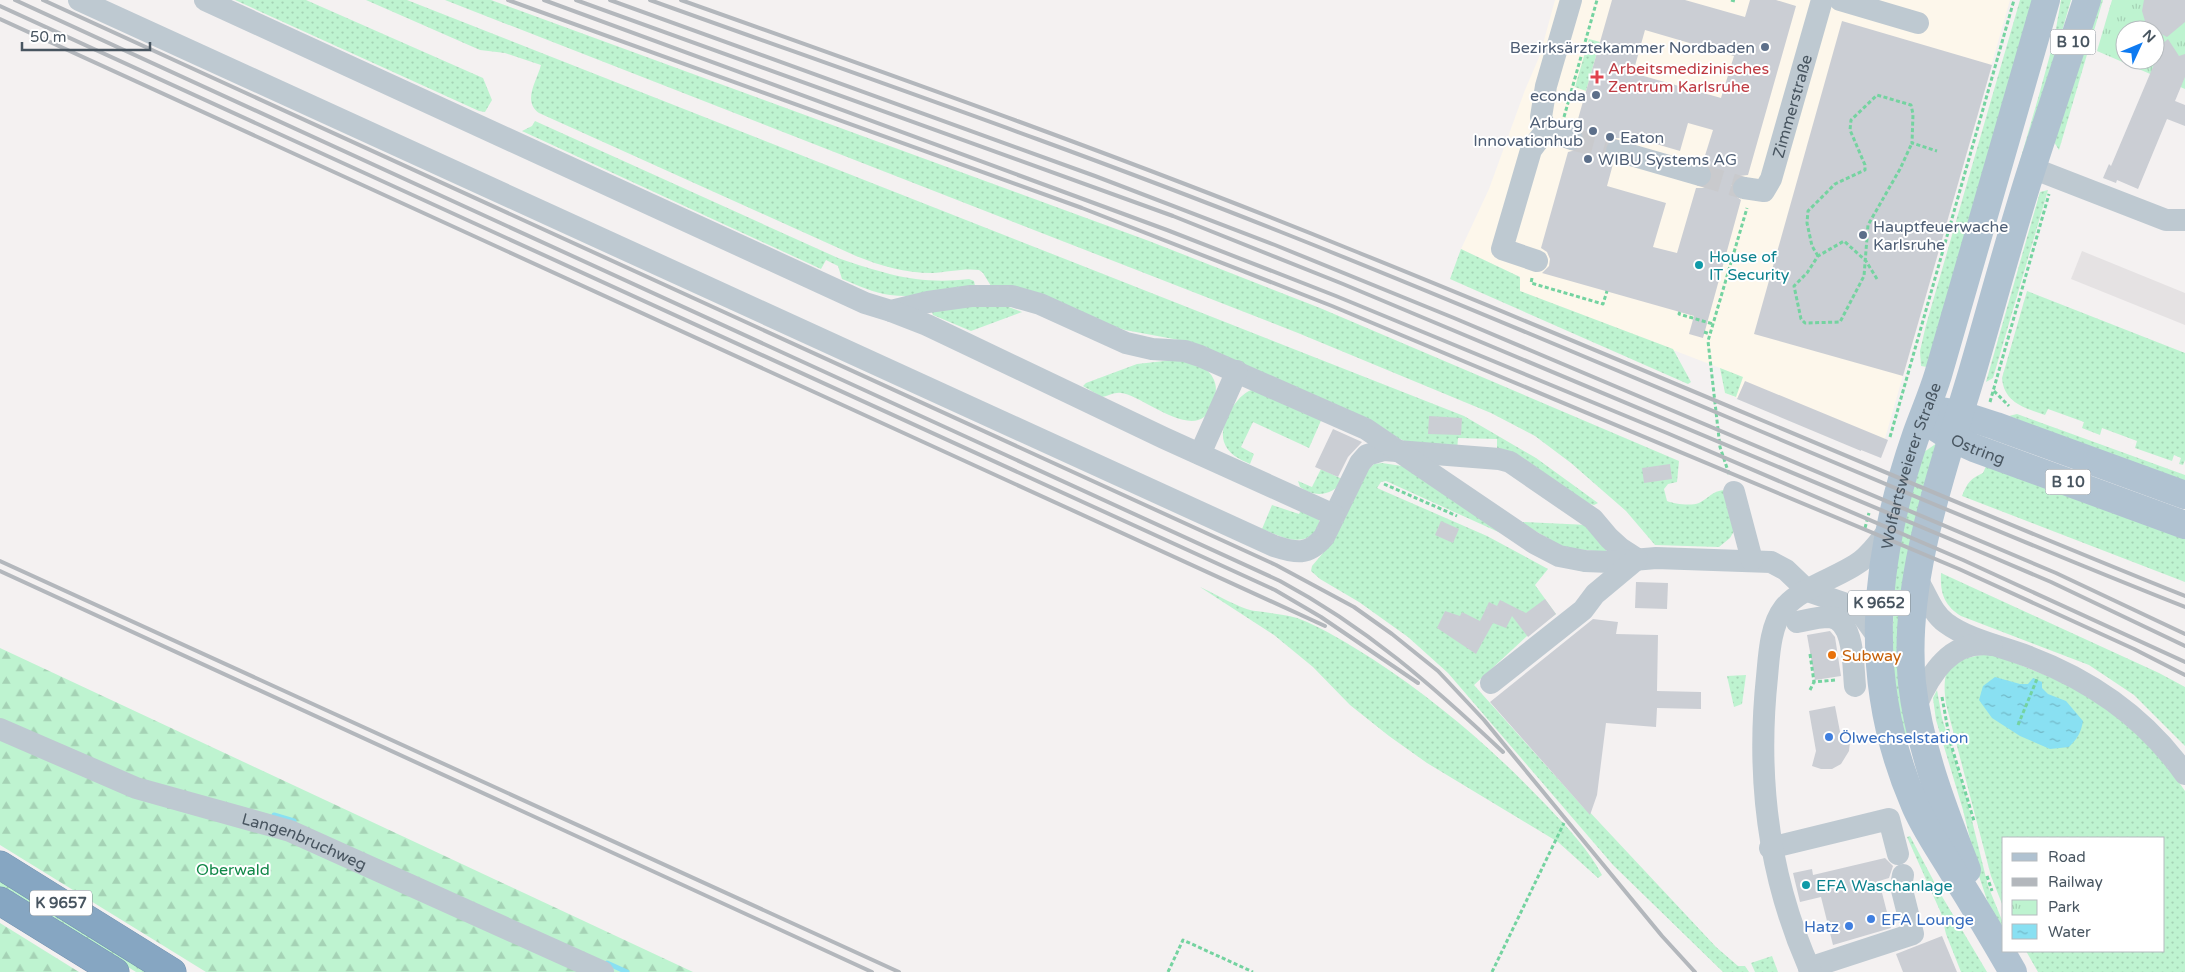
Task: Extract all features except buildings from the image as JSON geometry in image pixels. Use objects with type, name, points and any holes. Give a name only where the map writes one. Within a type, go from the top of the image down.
[{"type":"highway","name":"K 9657","points":[[0,865],[172,972]]},
{"type":"highway","name":"K 9657","points":[[0,901],[116,972]]},
{"type":"main road","name":"Wolfartsweierer Straße","points":[[2013,972],[1914,804],[1897,757],[1888,724],[1880,681],[1878,637],[1882,574],[1891,527],[1909,458],[1938,375],[2046,0]]},
{"type":"main road","name":"Wolfartsweierer Straße","points":[[1984,921],[1935,782],[1916,706],[1912,684],[1912,607],[1924,540],[1956,426],[1981,387],[2043,172],[2087,0]]},
{"type":"main road","name":"Ostring","points":[[1925,412],[1933,424],[1956,426],[2185,495]]},
{"type":"main road","name":"Ostring","points":[[1956,426],[2185,524]]},
{"type":"street","points":[[79,0],[1274,546],[1291,551],[1305,552],[1316,546],[1324,537],[1351,478],[1367,455],[1384,450],[1402,453],[1499,459],[1510,462],[1593,519],[1620,548],[1638,558]]},
{"type":"street","points":[[205,0],[842,293],[927,325],[1200,454],[1334,514]]},
{"type":"street","points":[[1537,261],[1502,249],[1531,150],[1559,134],[1541,117],[1546,86],[1571,0]]},
{"type":"street","name":"Zimmerstraße","points":[[1748,189],[1764,191],[1771,179],[1822,0]]},
{"type":"street","points":[[1840,0],[1918,23]]},
{"type":"street","points":[[1617,152],[1700,175]]},
{"type":"street","points":[[2043,172],[2166,220],[2185,220]]},
{"type":"street","points":[[891,311],[928,302],[971,296],[1012,296],[1040,304],[1126,343],[1152,349],[1185,351],[1366,429],[1534,543],[1559,556],[1610,562],[1638,558],[1771,562],[1782,567],[1808,591],[1849,605],[1863,616],[1878,637]]},
{"type":"street","points":[[1200,454],[1237,372]]},
{"type":"street","points":[[1734,492],[1752,560]]},
{"type":"street","points":[[1770,848],[1889,819],[1913,934],[1810,970],[1792,927],[1770,848],[1764,791],[1762,723],[1768,659],[1777,620],[1785,607],[1827,578],[1863,560],[1891,527]]},
{"type":"street","points":[[1491,683],[1584,610],[1595,594],[1638,558]]},
{"type":"street","points":[[1917,580],[1936,614],[1946,623],[1971,636],[2044,662],[2084,682],[2124,707],[2159,741],[2185,774]]},
{"type":"street","points":[[1797,622],[1830,617],[1842,624],[1850,640],[1846,681]]},
{"type":"street","points":[[1916,706],[1926,684],[1937,667],[1956,651],[1967,646],[1979,644],[2002,647]]},
{"type":"street","name":"Langenbruchweg","points":[[0,730],[136,788],[290,831],[603,972]]},
{"type":"path","points":[[1559,134],[1597,0]]},
{"type":"path","points":[[1938,375],[1909,367],[2014,0]]},
{"type":"path","points":[[1570,94],[1584,98]]},
{"type":"path","points":[[1818,256],[1812,246],[1807,223],[1808,211],[1835,184],[1865,170],[1865,165],[1850,130],[1851,120],[1877,95],[1898,99],[1911,105],[1913,114],[1912,143],[1868,225],[1866,261],[1864,276],[1840,322],[1805,323],[1801,319],[1794,286],[1818,256],[1844,240],[1866,261],[1877,279]]},
{"type":"path","points":[[1912,143],[1937,151]]},
{"type":"path","points":[[2012,408],[1981,387],[2043,172]]},
{"type":"path","points":[[1734,492],[1720,447],[1708,341],[1748,189]]},
{"type":"path","points":[[1542,287],[1603,304],[1607,291]]},
{"type":"path","points":[[1680,312],[1679,314],[1713,324]]},
{"type":"path","points":[[1704,332],[1710,334]]},
{"type":"path","points":[[1810,654],[1814,682],[1810,690]]},
{"type":"path","points":[[2018,725],[2044,662]]},
{"type":"path","points":[[1937,667],[1950,740],[1976,830]]},
{"type":"path","points":[[1814,682],[1838,679],[1846,681]]},
{"type":"path","points":[[1492,972],[1564,823]]},
{"type":"path","points":[[1985,868],[1993,892]]},
{"type":"path","points":[[1168,972],[1183,940],[1253,972]]},
{"type":"shaded area","points":[[1555,0],[2010,0],[1880,456],[1725,393],[1720,368],[1519,291],[1520,277],[1461,249],[1489,189],[1525,90],[1540,55]]},
{"type":"shaded area","points":[[2082,251],[2185,293],[2185,325],[2071,279]]},
{"type":"green space","points":[[235,0],[306,0],[483,78],[492,100],[485,112],[479,111]]},
{"type":"green space","points":[[366,0],[407,0],[1464,416],[1536,458],[1598,503],[1594,505],[1587,503],[1497,453],[1497,439],[1458,438],[1457,451],[1411,444],[1179,340],[1125,330],[991,286],[979,270],[932,273],[912,272],[884,266],[856,256],[539,113],[534,108],[531,97],[541,65],[505,53],[480,50]]},
{"type":"green space","points":[[445,0],[491,0],[1149,241],[1320,308],[1679,461],[1677,482],[1668,484],[1664,489],[1667,501],[1696,504],[1716,492],[1724,490],[1734,531],[1730,538],[1719,547],[1655,545],[1626,511],[1571,463],[1535,436],[1491,413],[1298,333]]},
{"type":"green space","points":[[2020,0],[2033,0],[1927,367],[1921,366],[1920,351],[1926,325]]},
{"type":"green space","points":[[2061,0],[2071,0],[1963,376],[1958,375],[2039,95],[2054,40]]},
{"type":"green space","points":[[2096,0],[2103,0],[2059,150],[2054,142]]},
{"type":"green space","points":[[2112,0],[2185,0],[2185,89],[2141,70],[2165,70],[2165,20],[2115,20],[2115,59],[2097,51]]},
{"type":"green space","points":[[1589,39],[1600,42],[1586,91],[1575,87]]},
{"type":"green space","points":[[535,121],[838,258],[902,277],[934,280],[969,279],[974,281],[975,286],[933,294],[901,296],[878,292],[842,279],[838,266],[826,260],[821,269],[522,131],[532,126]]},
{"type":"green space","points":[[2048,190],[1993,378],[1986,382],[2040,192]]},
{"type":"green space","points":[[1461,249],[1520,277],[1520,291],[1673,349],[1691,382],[1688,384],[1450,279]]},
{"type":"green space","points":[[2027,291],[2185,353],[2185,460],[2183,465],[2179,464],[2181,458],[2174,455],[2172,461],[2135,448],[2137,441],[2102,428],[2100,435],[2082,428],[2084,422],[2048,409],[2045,415],[2023,407],[2011,399],[2002,378]]},
{"type":"green space","points":[[969,305],[1006,306],[1022,312],[971,331],[933,315],[932,312]]},
{"type":"green space","points":[[1183,359],[1197,364],[1209,372],[1216,387],[1212,405],[1205,416],[1195,421],[1183,420],[1121,393],[1102,397],[1083,386],[1086,383],[1137,364]]},
{"type":"green space","points":[[1720,368],[1743,377],[1736,397],[1725,393]]},
{"type":"green space","points":[[1254,389],[1323,416],[1309,448],[1253,422],[1241,447],[1254,454],[1250,464],[1231,453],[1224,442],[1223,435],[1226,419],[1235,403]]},
{"type":"green space","points":[[2017,414],[2185,475],[2185,486],[2009,416]]},
{"type":"green space","points":[[1937,443],[1910,742],[1904,741],[1886,626],[1893,626],[1895,553],[1924,452]]},
{"type":"green space","points":[[1382,463],[1402,466],[1590,571],[1586,572],[1563,567],[1505,535],[1386,481],[1381,482],[1377,488],[1487,536],[1548,569],[1535,585],[1556,614],[1527,636],[1474,685],[1584,808],[1716,947],[1738,966],[1745,966],[1749,972],[1723,972],[1613,865],[1448,673],[1408,637],[1359,602],[1320,579],[1311,571],[1312,566],[1323,553],[1357,480],[1374,464]]},
{"type":"green space","points":[[1987,464],[2185,532],[2185,582],[1962,496],[1970,482],[1983,473]]},
{"type":"green space","points":[[1321,469],[1344,480],[1334,489],[1323,494],[1312,493],[1300,487],[1298,481],[1312,487]]},
{"type":"green space","points":[[1272,505],[1299,514],[1302,508],[1318,517],[1320,524],[1313,534],[1301,540],[1281,537],[1262,529]]},
{"type":"green space","points":[[1523,522],[1588,525],[1606,548],[1606,552],[1564,548]]},
{"type":"green space","points":[[1941,573],[2159,673],[2185,687],[2185,746],[2134,695],[2089,665],[1961,616],[1955,612],[1944,598],[1941,587]]},
{"type":"green space","points":[[1200,587],[1250,610],[1297,618],[1307,622],[1346,643],[1398,676],[1465,728],[1528,786],[1570,831],[1591,857],[1602,875],[1598,878],[1558,842],[1427,763],[1389,736],[1350,705],[1313,667],[1274,635]]},
{"type":"green space","name":"Oberwald","points":[[0,648],[693,972],[206,972],[0,845]]},
{"type":"green space","points":[[1993,654],[2080,689],[2129,723],[2162,758],[2185,791],[2185,972],[2038,972],[2027,952],[2165,952],[2165,837],[2002,837],[2002,904],[1991,876],[1946,704],[1945,680],[1951,667],[1963,660]]},
{"type":"green space","points":[[1746,675],[1742,704],[1734,707],[1727,676]]},
{"type":"green space","points":[[1937,690],[1942,718],[1966,796],[1988,886],[2002,920],[2002,932],[1990,909],[1979,876],[1963,810],[1936,720],[1933,698]]},
{"type":"green space","points":[[1910,836],[1940,893],[1987,972],[1961,972],[1946,934],[1941,913],[1907,837]]},
{"type":"green space","points":[[0,880],[149,972],[136,972],[0,888]]},
{"type":"green space","points":[[0,923],[79,972],[0,972]]},
{"type":"green space","points":[[1772,956],[1778,972],[1755,972],[1751,963]]},
{"type":"water","points":[[1995,677],[2020,684],[2028,684],[2033,678],[2042,682],[2042,688],[2048,694],[2066,701],[2083,721],[2080,732],[2069,747],[2050,749],[2020,736],[1992,718],[1979,700],[1983,686]]},
{"type":"waterway","points":[[274,815],[294,821]]},
{"type":"waterway","points":[[607,963],[627,972]]},
{"type":"tunnel","points":[[1572,139],[1617,151]]},
{"type":"tunnel","points":[[1700,175],[1744,188]]},
{"type":"railway","points":[[15,0],[1280,581],[1341,618],[1398,659],[1503,752]]},
{"type":"railway","points":[[43,0],[1276,565],[1354,607],[1392,634],[1438,671],[1484,720],[1662,936],[1695,972]]},
{"type":"railway","points":[[508,0],[1082,208],[1332,306],[1959,569],[2134,649],[2185,675]]},
{"type":"railway","points":[[544,0],[1167,230],[1336,296],[1667,433],[1963,560],[2185,662]]},
{"type":"railway","points":[[576,0],[1173,216],[1343,284],[2051,582],[2185,646]]},
{"type":"railway","points":[[610,0],[1095,176],[1275,245],[1454,318],[2056,573],[2185,634]]},
{"type":"railway","points":[[650,0],[1046,142],[1203,201],[1507,324],[1959,515],[2185,607]]},
{"type":"railway","points":[[681,0],[1018,121],[1186,184],[1456,292],[2185,596]]},
{"type":"railway","points":[[0,6],[1275,590],[1321,617],[1418,683]]},
{"type":"railway","points":[[0,19],[1325,626]]},
{"type":"railway","points":[[0,561],[899,972]]},
{"type":"railway","points":[[0,571],[872,972]]},
{"type":"place","name":"Bezirksärztekammer Nordbaden","points":[[1765,47]]},
{"type":"place","name":"Arbeitsmedizinisches Zentrum Karlsruhe","points":[[1597,77]]},
{"type":"place","name":"econda","points":[[1596,95]]},
{"type":"place","name":"Arburg Innovationhub","points":[[1593,131]]},
{"type":"place","name":"Eaton","points":[[1610,137]]},
{"type":"place","name":"WIBU Systems AG","points":[[1588,159]]},
{"type":"place","name":"Hauptfeuerwache Karlsruhe","points":[[1863,235]]},
{"type":"place","name":"House of IT Security","points":[[1699,265]]},
{"type":"place","name":"Subway","points":[[1832,655]]},
{"type":"place","name":"Ölwechselstation","points":[[1829,737]]},
{"type":"place","name":"EFA Waschanlage","points":[[1806,885]]},
{"type":"place","name":"EFA Lounge","points":[[1871,919]]},
{"type":"place","name":"Hatz","points":[[1849,926]]}]
